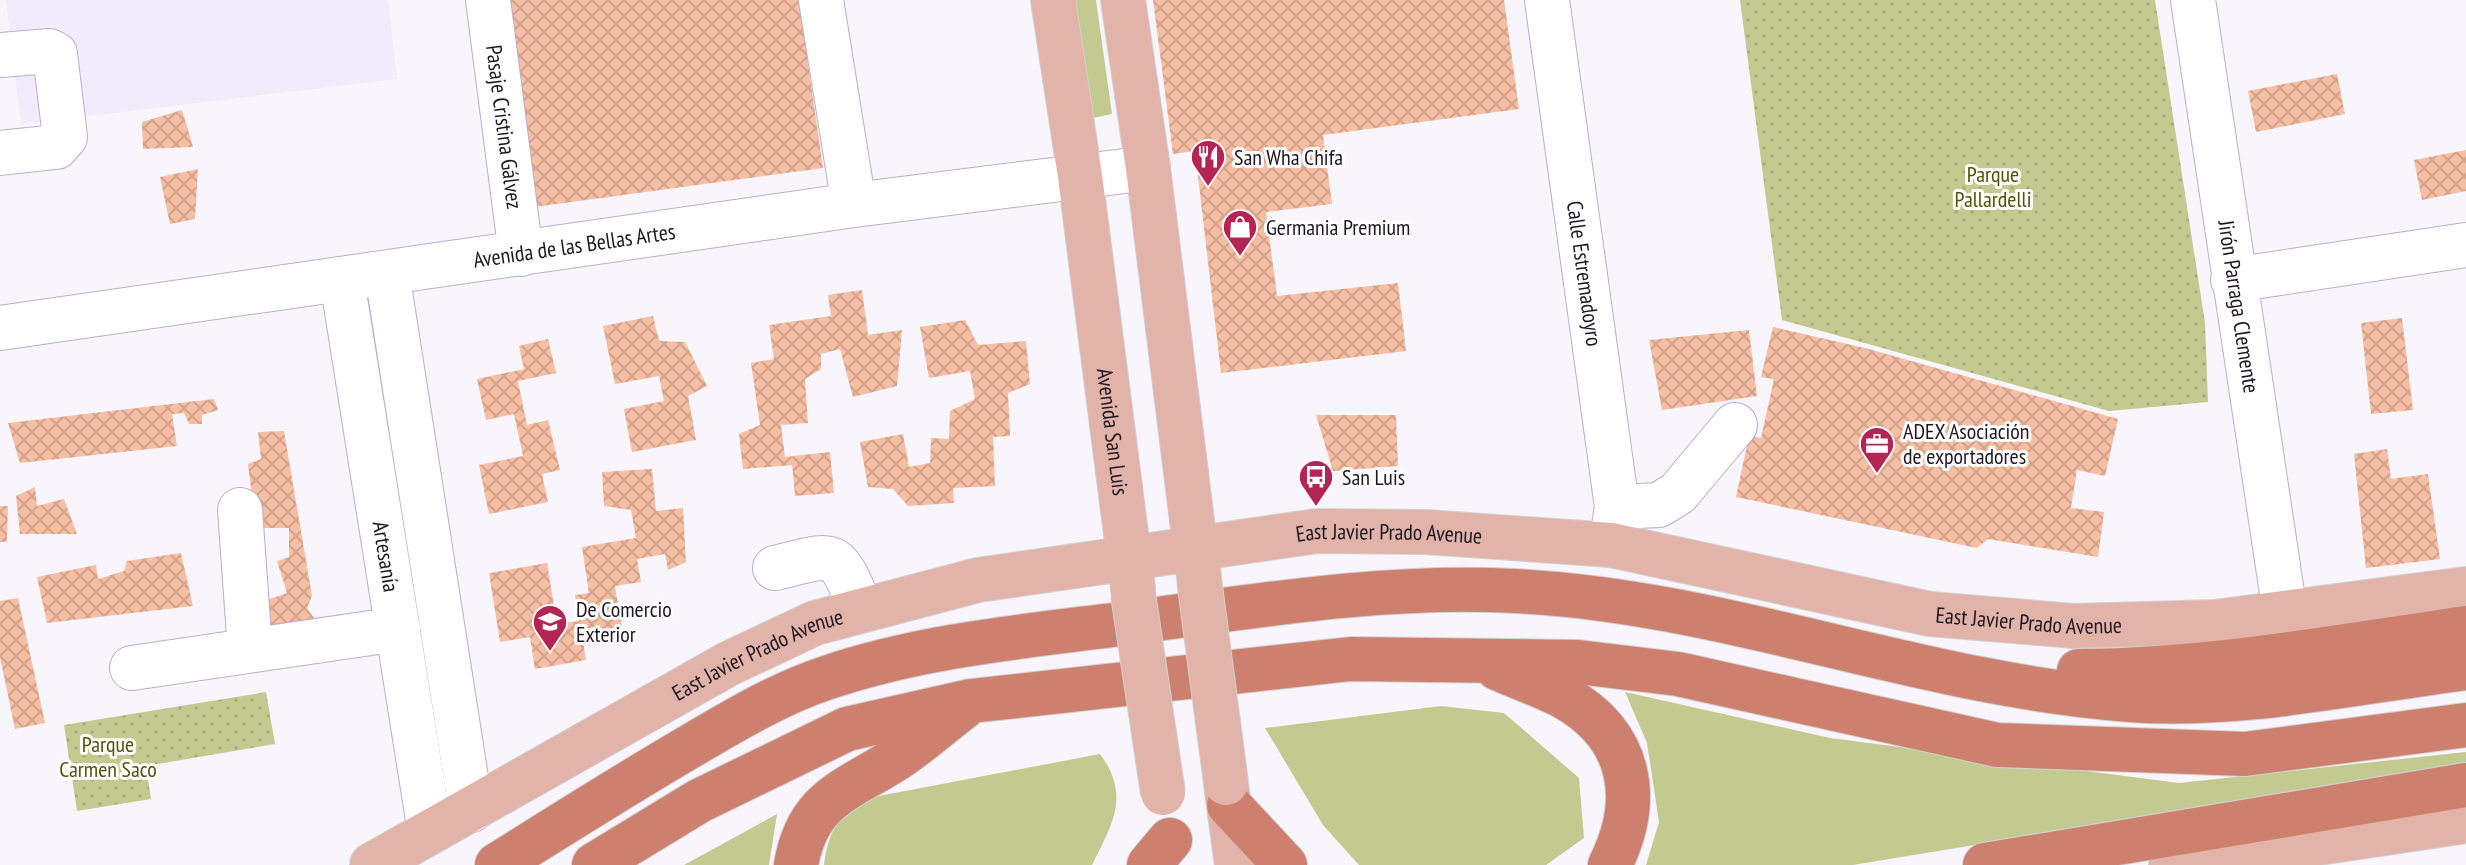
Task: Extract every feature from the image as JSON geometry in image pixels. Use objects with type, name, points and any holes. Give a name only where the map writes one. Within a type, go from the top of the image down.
[{"type":"highway","points":[[497,865],[743,715],[826,678],[951,646],[1351,594],[1516,591],[1644,607],[1769,628],[1899,662],[2025,687],[2133,700],[2227,699],[2466,668]]},
{"type":"highway","points":[[1899,662],[1994,672],[2125,671],[2284,655],[2466,628]]},
{"type":"highway","points":[[594,865],[699,801],[822,739],[861,725],[971,701],[1351,659],[1578,662],[1678,674],[1997,745],[2245,754],[2466,725]]},
{"type":"highway","points":[[1476,659],[1566,698],[1609,732],[1626,765],[1628,807],[1622,837],[1610,865]]},
{"type":"highway","points":[[796,865],[800,843],[823,803],[902,756],[971,701]]},
{"type":"highway","points":[[1985,865],[2466,785]]},
{"type":"highway","points":[[1227,794],[1285,865]]},
{"type":"main road","name":"Avenida San Luis","points":[[1053,0],[1080,176],[1131,576],[1163,793],[1164,857]]},
{"type":"main road","points":[[1123,0],[1148,168],[1237,865]]},
{"type":"main road","name":"East Javier Prado Avenue","points":[[372,865],[728,664],[815,623],[978,580],[1131,576],[1197,565],[1317,531],[1426,532],[1614,526],[1930,614],[1999,622],[2150,626],[2285,613],[2466,589]]},
{"type":"main road","points":[[2171,865],[2466,821]]},
{"type":"street","name":"Pasaje Cristina Gálvez","points":[[488,0],[521,254]]},
{"type":"street","points":[[821,0],[854,205]]},
{"type":"street","name":"Calle Estremadoyro","points":[[1547,0],[1614,526]]},
{"type":"street","name":"Jirón Parraga Clemente","points":[[2193,0],[2285,613]]},
{"type":"street","points":[[0,55],[49,51],[55,54],[65,137],[56,147],[0,153]]},
{"type":"street","name":"Avenida de las Bellas Artes","points":[[0,328],[854,205],[1148,168]]},
{"type":"street","points":[[2233,280],[2466,245]]},
{"type":"street","name":"Artesanía","points":[[387,273],[471,810]]},
{"type":"street","name":"Artesanía","points":[[342,280],[430,832]]},
{"type":"street","points":[[1614,526],[1678,493],[1735,425]]},
{"type":"street","points":[[240,510],[250,650]]},
{"type":"street","points":[[775,568],[828,556],[842,568],[861,609]]},
{"type":"street","points":[[132,668],[398,629]]},
{"type":"shaded area","points":[[6,0],[388,0],[397,79],[21,124]]},
{"type":"green space","points":[[1065,0],[1096,0],[1112,114],[1083,120]]},
{"type":"green space","name":"Parque Pallardelli","points":[[1740,0],[2155,0],[2205,323],[2208,402],[2109,411],[1782,320]]},
{"type":"green space","name":"Parque Carmen Saco","points":[[266,692],[275,744],[146,766],[151,799],[77,811],[64,725]]},
{"type":"green space","points":[[1625,692],[1830,738],[2179,783],[2466,752],[2466,764],[1853,865],[1646,865],[1659,822],[1647,743]]},
{"type":"green space","points":[[1441,706],[1504,713],[1579,778],[1584,838],[1546,865],[1359,865],[1323,825],[1265,728]]},
{"type":"green space","points":[[1100,754],[1115,783],[1116,797],[1111,823],[1092,865],[824,865],[835,828],[846,813],[863,799]]},
{"type":"green space","points":[[777,814],[769,865],[684,865]]},
{"type":"building","points":[[506,0],[799,0],[823,168],[534,207]]},
{"type":"building","points":[[1153,0],[1504,0],[1519,109],[1323,135],[1332,204],[1266,212],[1277,296],[1398,283],[1406,351],[1221,373],[1195,151],[1173,154]]},
{"type":"building","points":[[2337,74],[2345,114],[2256,132],[2248,91]]},
{"type":"building","points":[[182,110],[193,147],[143,149],[142,122]]},
{"type":"building","points":[[2466,150],[2466,191],[2422,200],[2414,160]]},
{"type":"building","points":[[198,169],[195,219],[170,224],[160,177]]},
{"type":"building","points":[[862,290],[868,335],[902,330],[897,386],[853,397],[840,349],[821,354],[821,369],[805,379],[808,423],[781,425],[785,457],[830,452],[834,493],[795,496],[792,465],[743,469],[739,434],[760,425],[751,363],[774,359],[769,325],[831,316],[828,295]]},
{"type":"building","points":[[653,316],[659,341],[685,342],[707,386],[688,396],[696,440],[632,452],[624,409],[664,401],[659,376],[615,384],[603,326]]},
{"type":"building","points":[[2402,318],[2413,410],[2371,414],[2361,323]]},
{"type":"building","points":[[965,320],[978,345],[1026,341],[1030,384],[1008,393],[1010,436],[993,437],[995,486],[953,488],[954,503],[908,506],[893,489],[868,487],[860,442],[903,434],[909,467],[930,463],[931,438],[949,439],[950,411],[975,399],[970,371],[929,378],[920,327]]},
{"type":"building","points":[[1773,327],[1865,348],[2118,419],[2105,476],[2077,470],[2071,508],[2104,512],[2098,557],[1988,539],[1977,548],[1736,497],[1749,436],[1761,438],[1774,379],[1761,377]]},
{"type":"building","points":[[1749,330],[1757,396],[1662,410],[1649,340]]},
{"type":"building","points":[[548,339],[556,373],[518,381],[527,425],[548,420],[560,470],[542,474],[548,502],[489,514],[479,465],[523,456],[514,414],[486,420],[477,379],[524,369],[519,346]]},
{"type":"building","points":[[214,399],[218,410],[202,415],[202,424],[189,424],[184,413],[172,414],[177,446],[20,463],[8,423]]},
{"type":"building","points":[[1316,415],[1396,415],[1398,466],[1333,471]]},
{"type":"building","points":[[284,431],[312,596],[307,608],[314,618],[267,628],[267,600],[287,593],[277,561],[289,557],[289,528],[256,528],[248,464],[261,459],[258,432]]},
{"type":"building","points":[[2387,449],[2391,479],[2428,474],[2440,559],[2366,568],[2354,454]]},
{"type":"building","points":[[652,469],[656,511],[683,508],[686,562],[668,570],[665,554],[637,559],[641,582],[615,586],[622,628],[582,635],[586,660],[535,669],[530,637],[500,642],[489,573],[547,563],[557,624],[579,621],[575,595],[589,593],[582,547],[636,538],[631,510],[604,506],[602,472]]},
{"type":"building","points":[[35,487],[37,506],[64,499],[77,534],[20,534],[16,496]]},
{"type":"building","points":[[0,506],[8,506],[7,542],[0,542]]},
{"type":"building","points":[[181,553],[193,606],[47,623],[37,577],[96,565],[98,579],[124,571],[127,561]]},
{"type":"building","points":[[18,598],[45,723],[15,729],[0,657],[0,601]]},
{"type":"place","name":"San Wha Chifa","points":[[1208,188]]},
{"type":"place","name":"Germania Premium","points":[[1240,258]]},
{"type":"place","name":"ADEX Asociación de exportadores","points":[[1877,475]]},
{"type":"place","name":"San Luis","points":[[1316,508]]},
{"type":"place","name":"De Comercio Exterior","points":[[550,653]]}]
